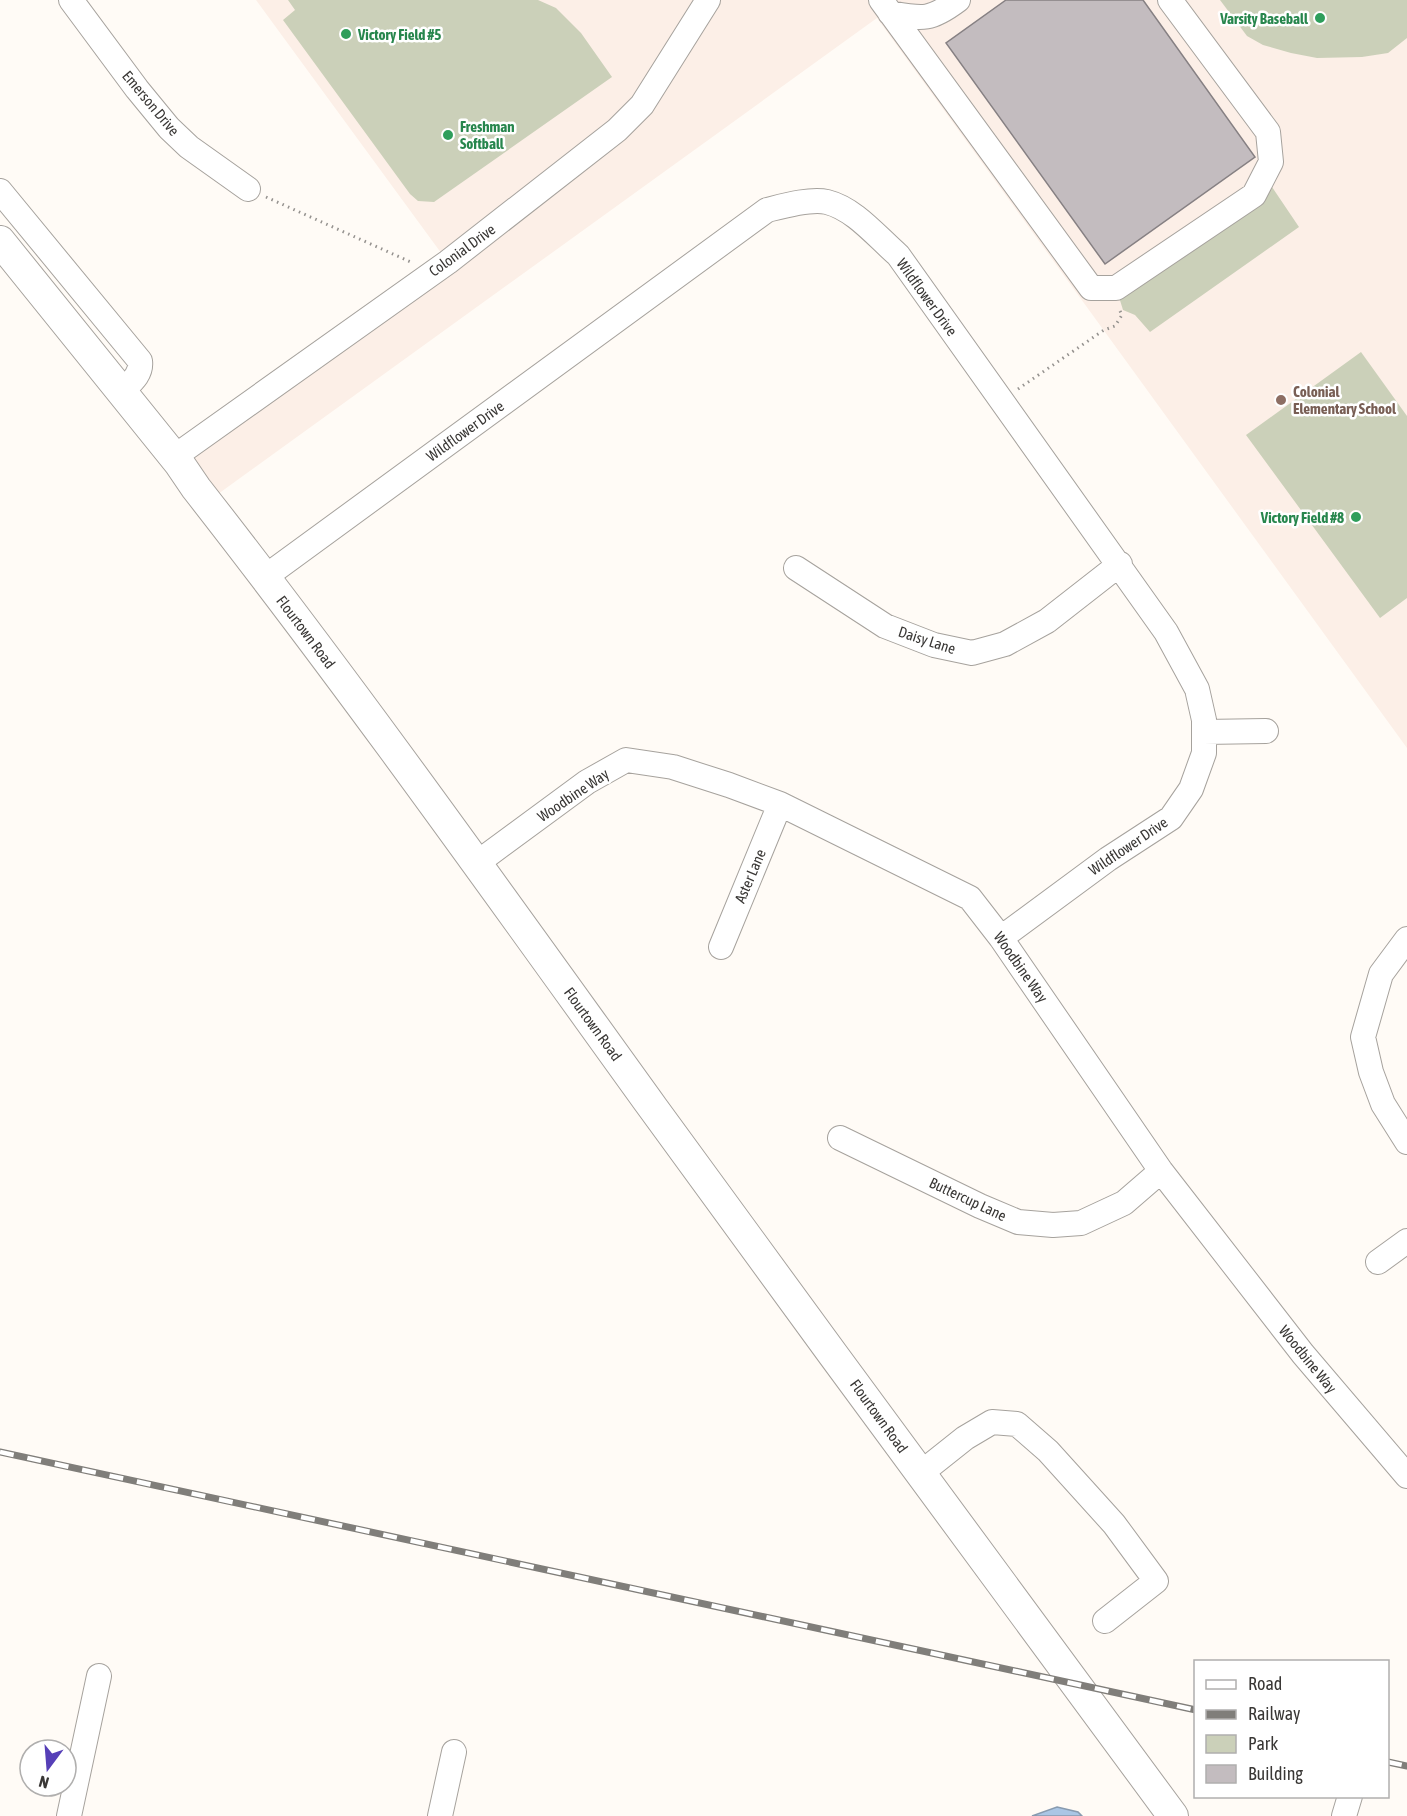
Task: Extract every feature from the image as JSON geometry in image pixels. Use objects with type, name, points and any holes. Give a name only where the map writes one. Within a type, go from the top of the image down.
[{"type":"main road","name":"Flourtown Road","points":[[0,241],[174,457],[265,577],[477,863],[655,1110],[1173,1816]]},
{"type":"street","name":"Emerson Drive","points":[[71,0],[169,128],[189,147],[248,189]]},
{"type":"street","name":"Colonial Drive","points":[[174,457],[458,255],[618,130],[642,105],[708,0]]},
{"type":"street","points":[[885,7],[921,19],[940,14],[958,0]]},
{"type":"street","points":[[885,7],[1091,288],[1116,288],[1254,195],[1271,162],[1268,132],[1170,0]]},
{"type":"street","points":[[0,191],[140,361],[141,368],[138,375],[122,392]]},
{"type":"street","name":"Wildflower Drive","points":[[265,577],[767,210],[798,202],[826,202],[851,213],[898,255],[1119,564],[1166,632],[1197,689],[1204,720],[1204,753],[1191,789],[1172,818],[1108,858],[1001,938]]},
{"type":"street","name":"Daisy Lane","points":[[796,568],[885,626],[934,645],[972,653],[1005,644],[1047,621],[1119,564]]},
{"type":"street","points":[[1204,732],[1266,731]]},
{"type":"street","name":"Woodbine Way","points":[[477,863],[587,782],[626,760],[674,767],[780,804],[970,898],[1001,938],[1161,1171],[1303,1354],[1407,1476]]},
{"type":"street","name":"Aster Lane","points":[[721,947],[780,804]]},
{"type":"street","points":[[1407,939],[1380,974],[1362,1037],[1371,1072],[1383,1104],[1407,1142]]},
{"type":"street","name":"Buttercup Lane","points":[[840,1138],[1018,1222],[1081,1223],[1124,1203],[1161,1171]]},
{"type":"street","points":[[1378,1262],[1407,1241]]},
{"type":"street","points":[[921,1473],[965,1438],[992,1422],[1017,1424],[1048,1451],[1114,1524],[1156,1581],[1105,1621]]},
{"type":"street","points":[[69,1816],[99,1676]]},
{"type":"street","points":[[440,1816],[454,1752]]},
{"type":"street","points":[[1344,1816],[1350,1798]]},
{"type":"path","points":[[248,189],[356,239],[433,271]]},
{"type":"path","points":[[1002,400],[1104,330],[1115,326],[1122,315],[1117,306]]},
{"type":"shaded area","name":"Colonial Elementary School","points":[[256,0],[1407,0],[1407,748],[877,18],[207,502],[174,457],[447,261]]},
{"type":"green space","name":"Freshman Softball","points":[[288,0],[538,0],[556,8],[581,33],[612,77],[434,202],[418,201],[410,194],[283,20],[295,10]]},
{"type":"green space","name":"Varsity Baseball","points":[[1220,0],[1407,0],[1407,38],[1388,53],[1362,57],[1317,58],[1291,53],[1263,45],[1247,36]]},
{"type":"green space","points":[[1272,187],[1299,227],[1150,332],[1135,315],[1123,310],[1119,297],[1214,233],[1270,191]]},
{"type":"green space","name":"Victory Field #8","points":[[1361,352],[1407,416],[1407,598],[1380,618],[1246,435]]},
{"type":"water","points":[[1057,1807],[1078,1812],[1082,1816],[1032,1816]]},
{"type":"building","points":[[1006,0],[1143,0],[1255,157],[1105,264],[946,43]]},
{"type":"railway","points":[[0,1452],[1194,1710]]},
{"type":"railway","points":[[1389,1762],[1407,1766]]},
{"type":"place","name":"Varsity Baseball","points":[[1320,18]]},
{"type":"place","name":"Victory Field #5","points":[[346,34]]},
{"type":"place","name":"Freshman Softball","points":[[448,135]]},
{"type":"place","name":"Colonial Elementary School","points":[[1281,400]]},
{"type":"place","name":"Victory Field #8","points":[[1356,517]]}]
